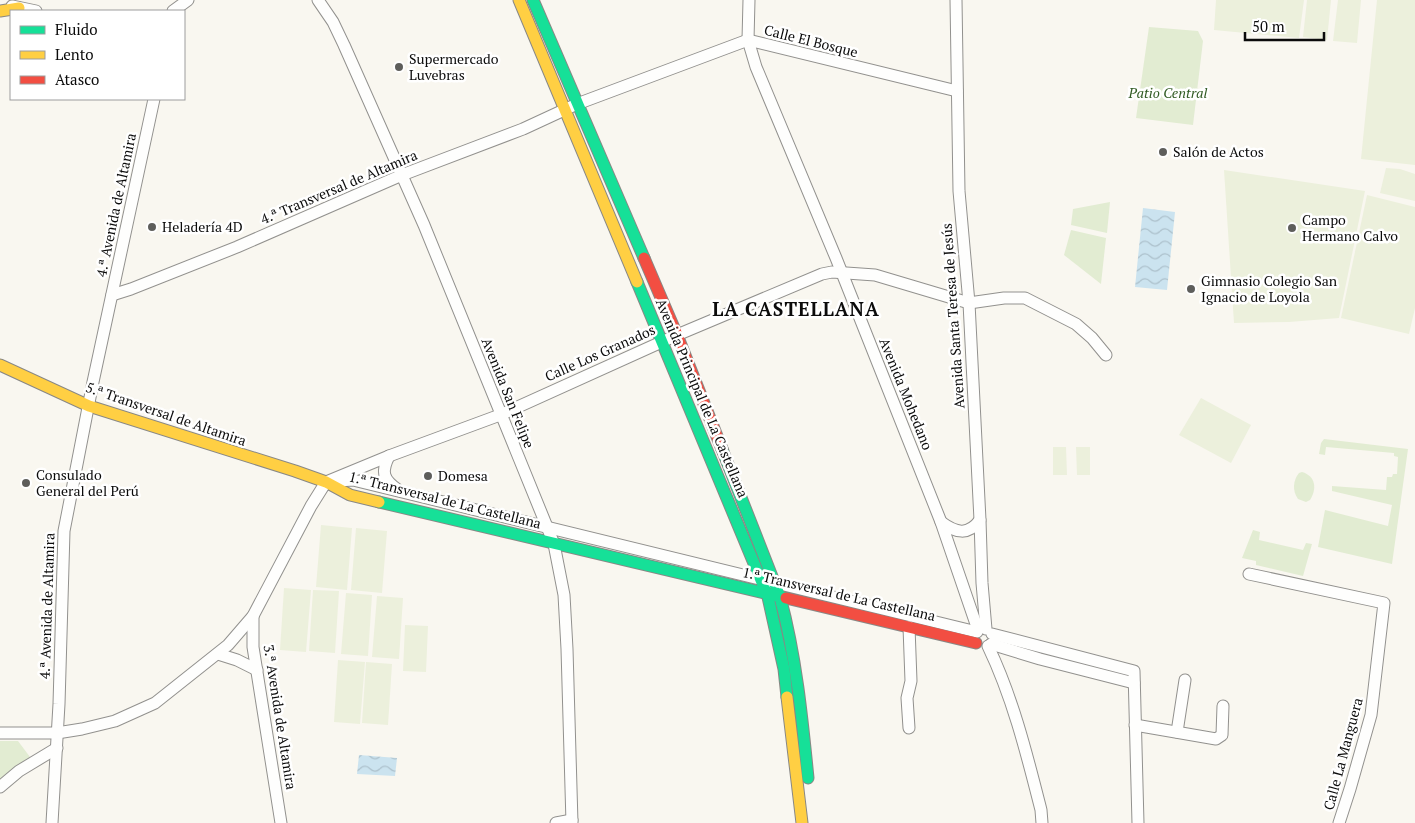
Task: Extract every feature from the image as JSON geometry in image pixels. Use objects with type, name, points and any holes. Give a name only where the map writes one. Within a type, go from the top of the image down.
[{"type":"street","points":[[174,10],[188,0]]},
{"type":"street","name":"Avenida San Felipe","points":[[318,0],[333,22],[344,45],[402,176],[554,544],[564,595],[567,640],[572,822]]},
{"type":"street","name":"Avenida Principal de La Castellana","points":[[519,0],[767,593],[784,669],[802,823]]},
{"type":"street","name":"Avenida Principal de La Castellana","points":[[533,0],[677,335],[780,596],[798,671],[813,823]]},
{"type":"street","name":"Avenida Mohedano","points":[[749,0],[748,40],[756,67],[841,272],[941,522],[984,637],[996,663],[1014,714],[1041,810],[1042,823]]},
{"type":"street","name":"Avenida Santa Teresa de Jesús","points":[[956,0],[959,191],[969,303],[984,637]]},
{"type":"street","points":[[0,4],[30,10]]},
{"type":"street","points":[[0,11],[19,8]]},
{"type":"street","name":"Calle El Bosque","points":[[577,104],[748,40],[957,91]]},
{"type":"street","name":"4.ª Avenida de Altamira","points":[[52,823],[57,748],[64,531],[154,100]]},
{"type":"street","name":"4.ª Transversal de Altamira","points":[[112,295],[237,247],[402,176],[522,129],[577,104]]},
{"type":"street","name":"Calle Los Granados","points":[[326,482],[389,456],[500,415],[677,335],[822,274],[832,272],[874,275],[969,303],[1004,298],[1025,298],[1076,324],[1092,338],[1106,355]]},
{"type":"street","name":"5.ª Transversal de Altamira","points":[[0,365],[89,406],[326,482]]},
{"type":"street","points":[[389,456],[385,464],[384,474],[389,483],[399,490]]},
{"type":"street","name":"1.ª Transversal de La Castellana","points":[[326,482],[350,494],[554,544],[909,627],[944,634],[984,637],[1040,659],[1134,683],[1134,671],[984,637],[399,490],[353,480],[326,482]]},
{"type":"street","points":[[0,733],[57,733],[116,721],[155,703],[218,654],[238,635],[252,616],[311,506],[326,482]]},
{"type":"street","points":[[941,522],[951,529],[960,531],[974,528],[980,520]]},
{"type":"street","name":"Calle La Manguera","points":[[1249,574],[1384,603],[1371,715],[1340,820]]},
{"type":"street","name":"3.ª Avenida de Altamira","points":[[252,616],[253,647],[281,823]]},
{"type":"street","points":[[908,728],[907,698],[911,681],[909,627]]},
{"type":"street","points":[[218,654],[238,660],[257,670]]},
{"type":"street","points":[[1177,732],[1185,680]]},
{"type":"street","points":[[1134,683],[1138,823]]},
{"type":"street","points":[[1136,726],[1216,738],[1222,735],[1223,706]]},
{"type":"street","points":[[0,787],[19,771],[57,748]]},
{"type":"street","points":[[1340,820],[1352,823]]},
{"type":"street","points":[[556,823],[572,822]]},
{"type":"green space","points":[[1216,0],[1304,0],[1299,38],[1214,30]]},
{"type":"green space","points":[[1307,0],[1331,0],[1327,40],[1303,37]]},
{"type":"green space","points":[[1338,0],[1361,0],[1357,43],[1333,41]]},
{"type":"green space","points":[[1377,0],[1415,0],[1415,165],[1361,159]]},
{"type":"green space","name":"Patio Central","points":[[1149,27],[1198,31],[1203,41],[1193,125],[1136,118]]},
{"type":"green space","points":[[1386,168],[1400,169],[1415,174],[1415,201],[1380,193]]},
{"type":"green space","name":"Campo Hermano Calvo","points":[[1224,170],[1365,191],[1339,318],[1289,322],[1234,323]]},
{"type":"green space","points":[[1367,195],[1415,207],[1415,308],[1409,334],[1341,318]]},
{"type":"green space","points":[[1110,202],[1107,233],[1071,225],[1073,209]]},
{"type":"green space","points":[[1071,230],[1106,238],[1101,284],[1064,255]]},
{"type":"green space","points":[[1201,398],[1251,425],[1231,463],[1179,435]]},
{"type":"green space","points":[[1324,439],[1408,449],[1392,564],[1318,547],[1325,510],[1388,526],[1392,505],[1332,491],[1332,486],[1386,490],[1387,477],[1397,474],[1398,457],[1394,456],[1394,453],[1326,447],[1325,455],[1319,454],[1321,443]]},
{"type":"green space","points":[[1053,447],[1066,447],[1067,475],[1053,475]]},
{"type":"green space","points":[[1076,447],[1090,447],[1090,475],[1077,475]]},
{"type":"green space","points":[[1302,472],[1307,474],[1314,483],[1314,492],[1310,500],[1306,502],[1298,499],[1294,489],[1295,479]]},
{"type":"green space","points":[[321,525],[352,528],[347,590],[316,587]]},
{"type":"green space","points":[[356,528],[387,531],[382,593],[351,590]]},
{"type":"green space","points":[[1253,530],[1260,532],[1259,540],[1303,550],[1306,543],[1312,544],[1303,576],[1256,565],[1256,561],[1242,558]]},
{"type":"green space","points":[[284,588],[311,590],[306,652],[280,650]]},
{"type":"green space","points":[[313,590],[339,591],[335,653],[309,651]]},
{"type":"green space","points":[[346,593],[372,595],[368,656],[341,654]]},
{"type":"green space","points":[[377,596],[403,598],[399,659],[372,657]]},
{"type":"green space","points":[[405,625],[428,626],[426,672],[403,671]]},
{"type":"green space","points":[[338,660],[365,662],[360,724],[334,722]]},
{"type":"green space","points":[[366,662],[392,664],[388,725],[362,723]]},
{"type":"green space","points":[[0,741],[18,741],[30,757],[0,781]]},
{"type":"water","points":[[1143,208],[1175,212],[1167,290],[1135,287]]},
{"type":"water","points":[[359,755],[397,758],[395,776],[357,774]]},
{"type":"traffic: fast","points":[[533,0],[644,258]]},
{"type":"traffic: fast","points":[[637,282],[768,597],[784,669],[787,697]]},
{"type":"traffic: fast","points":[[722,449],[780,597],[786,619],[801,709],[808,778]]},
{"type":"traffic: fast","points":[[379,502],[786,598]]},
{"type":"traffic: slow","points":[[519,0],[637,282]]},
{"type":"traffic: slow","points":[[0,11],[19,8]]},
{"type":"traffic: slow","points":[[0,365],[89,406],[295,471],[326,482],[350,495],[379,502]]},
{"type":"traffic: slow","points":[[787,697],[802,823]]},
{"type":"traffic: jam","points":[[644,258],[722,449]]},
{"type":"traffic: jam","points":[[786,598],[976,643]]},
{"type":"place","name":"Supermercado Luvebras","points":[[399,67]]},
{"type":"place","name":"Salón de Actos","points":[[1163,152]]},
{"type":"place","name":"Heladería 4D","points":[[152,227]]},
{"type":"place","name":"Campo Hermano Calvo","points":[[1292,228]]},
{"type":"place","name":"Gimnasio Colegio San Ignacio de Loyola","points":[[1191,289]]},
{"type":"place","name":"Domesa","points":[[428,476]]},
{"type":"place","name":"Consulado General del Perú","points":[[26,483]]},
{"type":"district","name":"LA CASTELLANA","points":[[796,309]]}]
